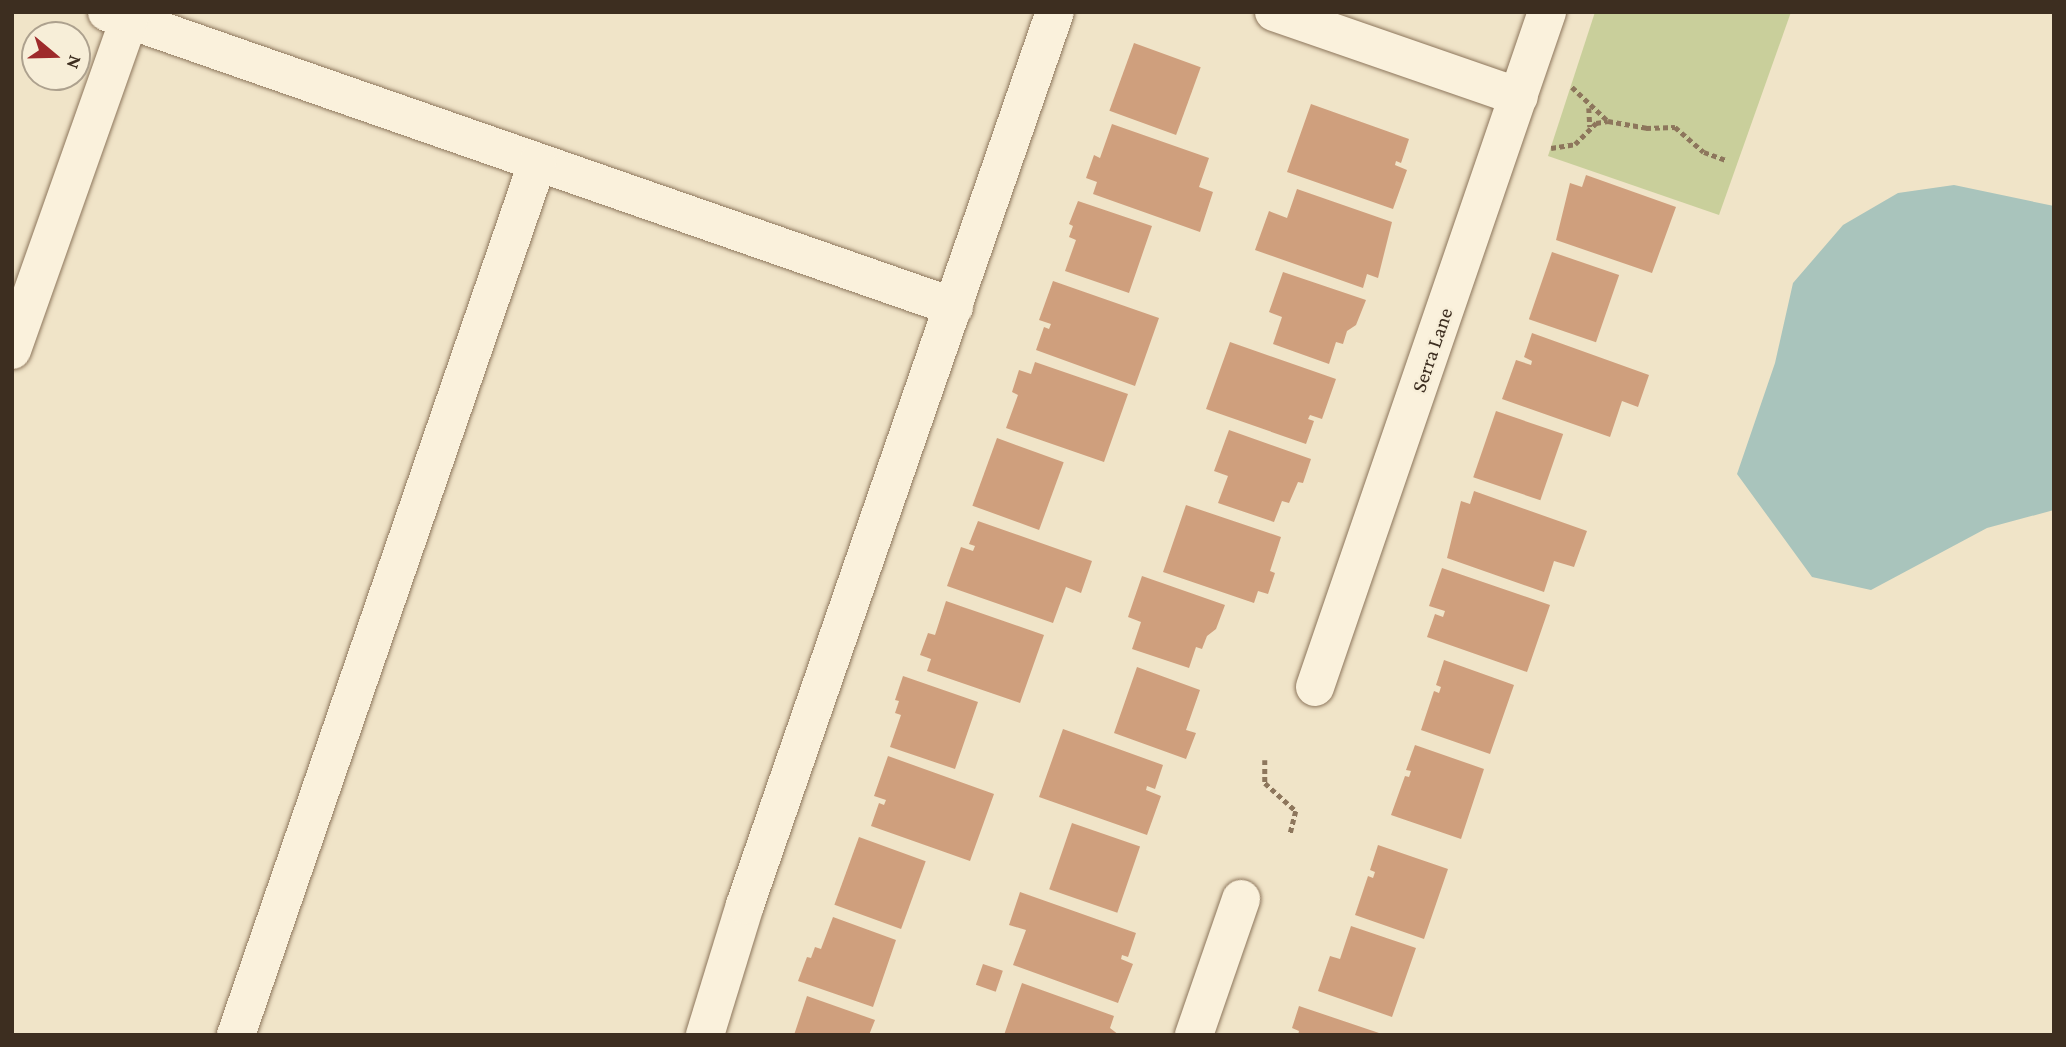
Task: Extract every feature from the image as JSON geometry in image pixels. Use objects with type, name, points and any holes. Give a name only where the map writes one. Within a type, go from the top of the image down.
[{"type":"street","points":[[705,1035],[745,905],[1055,12]]},
{"type":"street","points":[[1274,12],[1520,97]]},
{"type":"street","name":"Serra Lane","points":[[1315,687],[1547,12]]},
{"type":"street","points":[[12,350],[118,16],[954,307]]},
{"type":"street","points":[[236,1035],[537,164]]},
{"type":"street","points":[[1194,1035],[1241,899]]},
{"type":"path","points":[[1572,87],[1608,121]]},
{"type":"path","points":[[1587,104],[1588,131]]},
{"type":"path","points":[[1551,148],[1575,144],[1596,123],[1608,121],[1646,128],[1675,127],[1704,152],[1727,160]]},
{"type":"path","points":[[1265,760],[1265,783],[1296,811],[1290,835]]},
{"type":"green space","points":[[1595,12],[1791,12],[1719,215],[1548,156]]},
{"type":"water","points":[[1954,185],[2054,206],[2054,510],[1987,528],[1871,590],[1812,577],[1737,474],[1775,363],[1793,283],[1843,225],[1898,193]]},
{"type":"building","points":[[1134,43],[1201,67],[1176,135],[1109,111]]},
{"type":"building","points":[[1311,104],[1409,139],[1401,163],[1396,161],[1395,165],[1407,170],[1393,209],[1287,172]]},
{"type":"building","points":[[1112,124],[1209,158],[1199,187],[1213,192],[1200,232],[1093,194],[1097,182],[1086,178],[1094,155],[1100,158]]},
{"type":"building","points":[[1586,175],[1676,207],[1652,273],[1556,240],[1570,183],[1582,187]]},
{"type":"building","points":[[1297,189],[1392,222],[1378,278],[1367,274],[1363,288],[1255,250],[1269,211],[1287,218]]},
{"type":"building","points":[[1078,201],[1152,226],[1129,293],[1065,271],[1076,240],[1069,237],[1073,226],[1069,224]]},
{"type":"building","points":[[1552,252],[1619,275],[1596,342],[1529,319]]},
{"type":"building","points":[[1283,272],[1366,300],[1356,325],[1347,331],[1343,344],[1336,342],[1329,364],[1273,344],[1282,317],[1269,312]]},
{"type":"building","points":[[1053,281],[1159,318],[1135,386],[1036,350],[1044,327],[1049,329],[1051,324],[1039,320]]},
{"type":"building","points":[[1532,333],[1649,375],[1638,407],[1622,401],[1610,437],[1502,399],[1516,360],[1531,365],[1532,361],[1524,357]]},
{"type":"building","points":[[1230,342],[1336,379],[1322,419],[1310,415],[1308,419],[1314,421],[1306,444],[1206,409]]},
{"type":"building","points":[[1035,362],[1128,394],[1104,462],[1006,428],[1018,395],[1012,392],[1019,370],[1031,374]]},
{"type":"building","points":[[1496,411],[1563,434],[1540,500],[1473,477]]},
{"type":"building","points":[[1229,430],[1311,459],[1303,483],[1298,482],[1289,503],[1282,501],[1274,522],[1218,503],[1228,476],[1214,471]]},
{"type":"building","points":[[997,438],[1064,462],[1039,530],[972,506]]},
{"type":"building","points":[[1474,491],[1587,531],[1574,567],[1554,561],[1544,592],[1447,558],[1461,501],[1470,504]]},
{"type":"building","points":[[1186,505],[1281,537],[1270,571],[1275,573],[1268,594],[1258,591],[1254,603],[1163,572]]},
{"type":"building","points":[[978,521],[1092,561],[1081,593],[1066,587],[1053,623],[947,586],[961,547],[973,551],[975,546],[969,544]]},
{"type":"building","points":[[1442,568],[1550,605],[1527,672],[1427,637],[1435,614],[1443,617],[1445,611],[1429,606]]},
{"type":"building","points":[[1142,576],[1225,605],[1216,629],[1207,636],[1202,649],[1196,647],[1189,668],[1132,649],[1141,622],[1128,617]]},
{"type":"building","points":[[946,601],[1044,635],[1020,703],[927,671],[931,659],[920,655],[928,633],[935,635]]},
{"type":"building","points":[[1444,660],[1514,685],[1490,754],[1421,730],[1434,691],[1439,693],[1441,687],[1436,685]]},
{"type":"building","points":[[1137,667],[1200,690],[1186,730],[1196,733],[1186,759],[1114,733]]},
{"type":"building","points":[[903,676],[978,702],[955,769],[890,747],[901,715],[895,713],[899,701],[895,700]]},
{"type":"building","points":[[1063,729],[1163,765],[1155,789],[1147,786],[1146,790],[1161,796],[1147,835],[1039,797]]},
{"type":"building","points":[[1415,745],[1484,769],[1461,839],[1391,815],[1405,776],[1409,777],[1411,771],[1406,770]]},
{"type":"building","points":[[888,756],[994,794],[970,861],[871,826],[879,803],[884,805],[886,800],[874,796]]},
{"type":"building","points":[[1072,823],[1140,846],[1117,913],[1049,889]]},
{"type":"building","points":[[859,837],[926,861],[901,929],[834,905]]},
{"type":"building","points":[[1378,845],[1448,869],[1424,939],[1355,915],[1368,876],[1373,878],[1375,872],[1370,870]]},
{"type":"building","points":[[1020,892],[1136,933],[1128,957],[1122,955],[1121,959],[1133,964],[1118,1003],[1013,965],[1026,930],[1009,925]]},
{"type":"building","points":[[833,917],[896,940],[873,1007],[798,981],[807,957],[811,958],[815,947],[821,949]]},
{"type":"building","points":[[1351,926],[1416,948],[1392,1017],[1318,991],[1330,956],[1340,959]]},
{"type":"building","points":[[983,964],[1003,971],[996,992],[976,985]]},
{"type":"building","points":[[1022,983],[1114,1016],[1110,1028],[1119,1035],[1004,1035]]},
{"type":"building","points":[[807,996],[875,1020],[869,1035],[794,1035]]},
{"type":"building","points":[[1299,1006],[1382,1035],[1298,1035],[1299,1031],[1292,1028]]}]
